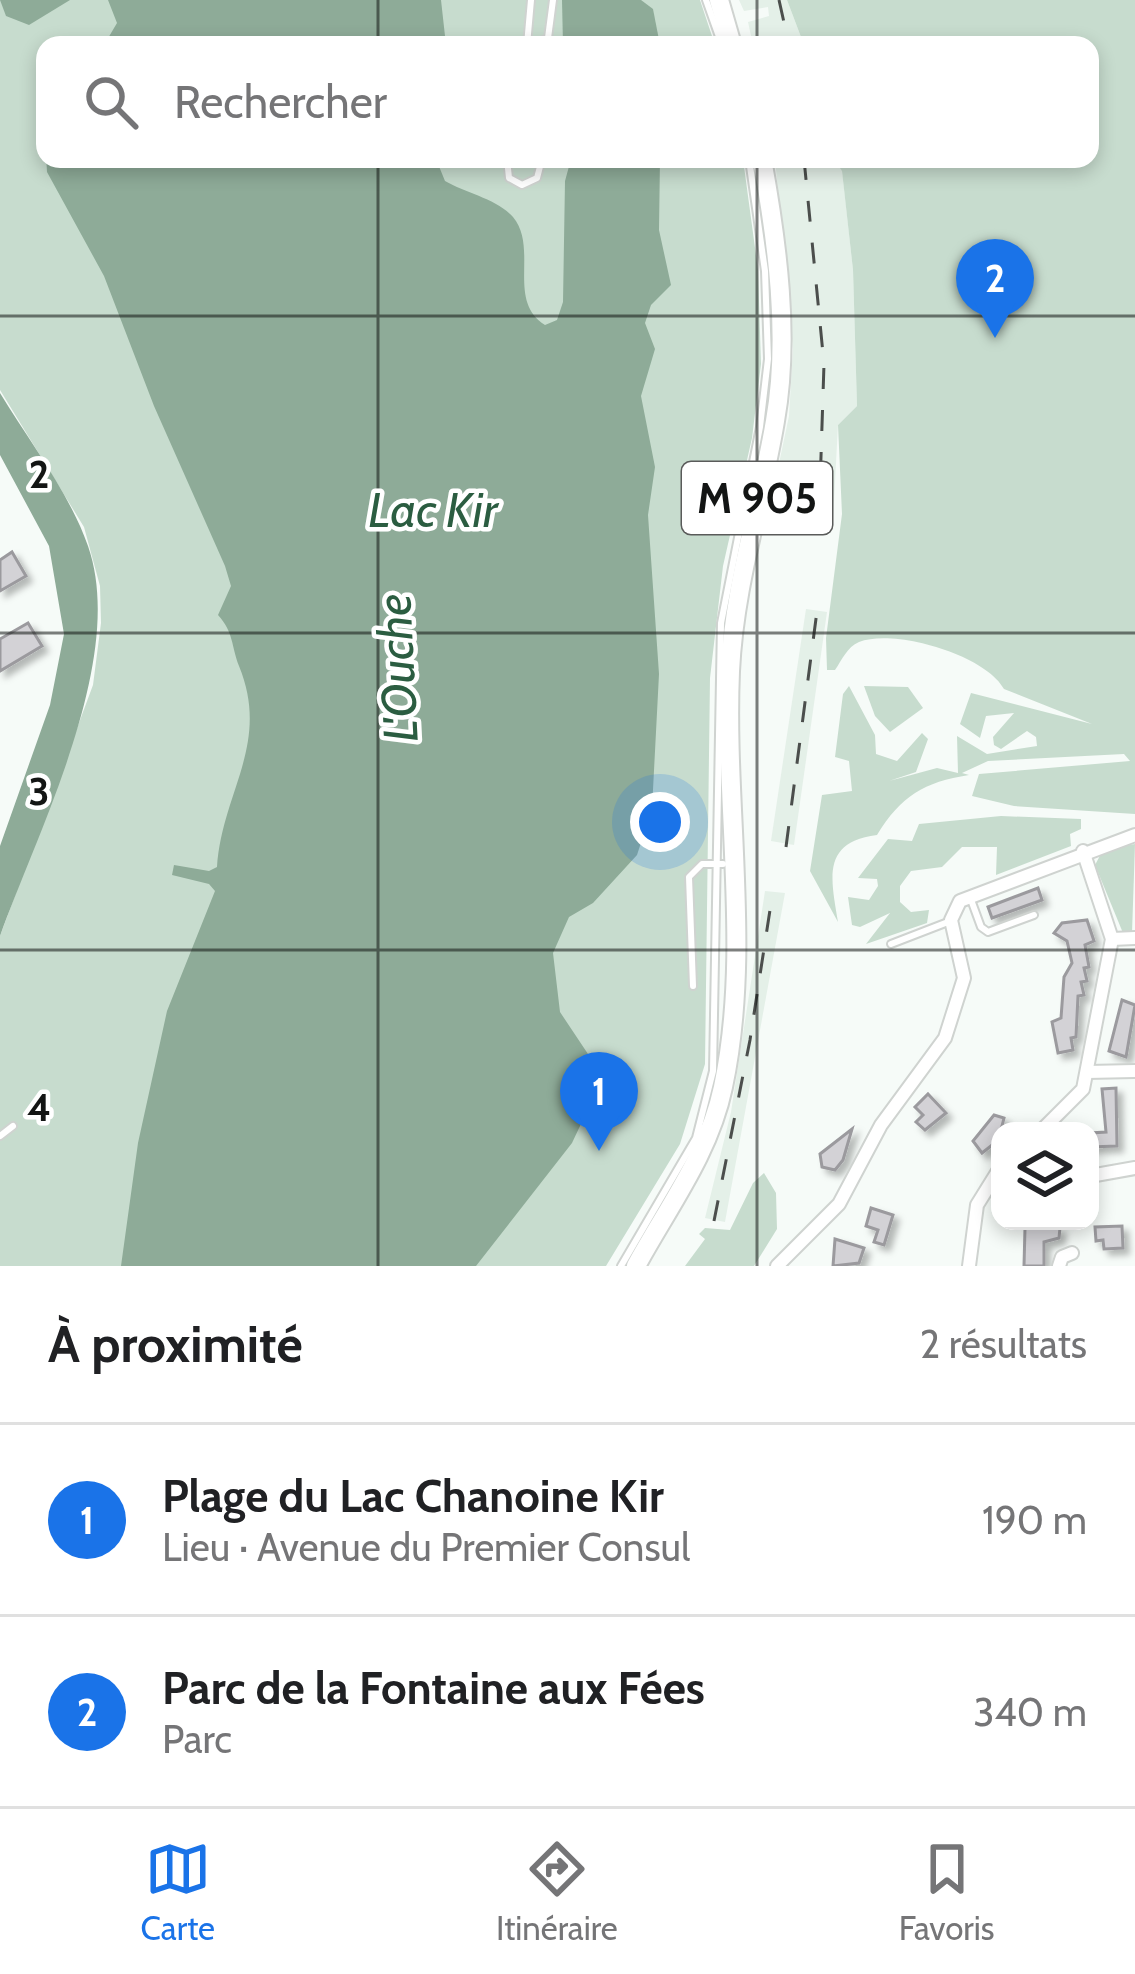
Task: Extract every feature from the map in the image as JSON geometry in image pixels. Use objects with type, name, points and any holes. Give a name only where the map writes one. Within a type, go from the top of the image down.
[{"type":"main road","points":[[719,0],[733,36]]},
{"type":"main road","points":[[729,0],[735,36]]},
{"type":"main road","name":"M 905","points":[[636,1266],[706,1142],[727,1070],[734,988],[724,867],[729,838],[730,670],[737,595],[776,419],[780,364],[763,168]]},
{"type":"street","points":[[777,1266],[839,1204],[881,1124],[945,1038],[964,979],[951,920],[969,894],[1135,835]]},
{"type":"street","points":[[1052,1122],[1076,1101],[1087,1072],[1112,939],[1083,851]]},
{"type":"street","points":[[1112,939],[1135,938]]},
{"type":"street","points":[[1087,1072],[1135,1071]]},
{"type":"street","points":[[1099,1174],[1135,1168]]},
{"type":"street","points":[[969,1266],[976,1205],[991,1182]]},
{"type":"street","points":[[1060,1266],[1062,1257],[1072,1253]]},
{"type":"lane","points":[[530,36],[531,0]]},
{"type":"lane","points":[[549,36],[553,0]]},
{"type":"lane","points":[[706,0],[719,36]]},
{"type":"lane","points":[[508,168],[509,178],[522,185],[537,178],[540,168]]},
{"type":"lane","name":"M 905","points":[[621,1266],[695,1138],[709,1096],[724,867],[721,623],[760,427],[768,359],[765,271],[750,168]]},
{"type":"lane","points":[[693,986],[689,877],[702,864],[724,867]]},
{"type":"lane","points":[[969,894],[980,927],[988,932],[1034,915]]},
{"type":"lane","points":[[891,944],[951,920]]},
{"type":"lane","points":[[0,1136],[13,1126]]},
{"type":"shaded area","name":"Lac Kir","points":[[0,0],[700,0],[712,36],[36,36],[36,168],[744,168],[758,270],[761,364],[752,438],[723,566],[710,678],[705,1064],[680,1144],[606,1266],[0,1266],[0,936],[93,685],[101,623],[100,586],[84,527],[0,390]]},
{"type":"shaded area","points":[[739,0],[787,0],[801,36],[751,36],[748,22],[769,16],[768,7],[744,11]]},
{"type":"shaded area","points":[[787,0],[1135,0],[1135,814],[1014,806],[972,796],[979,774],[1130,761],[1124,754],[988,761],[962,773],[969,775],[915,793],[877,835],[859,839],[838,854],[832,877],[838,922],[810,871],[822,795],[852,791],[849,761],[835,757],[843,694],[849,686],[875,735],[876,754],[897,761],[922,733],[928,739],[916,772],[889,781],[937,768],[958,773],[957,736],[987,754],[1037,746],[1036,737],[1027,731],[1001,749],[994,745],[993,737],[1014,713],[986,716],[980,738],[960,724],[971,693],[1092,724],[1004,689],[979,665],[959,655],[916,642],[859,642],[835,670],[827,670],[826,638],[842,514],[838,425],[857,406],[853,270],[840,168],[1099,168],[1099,36],[801,36]]},
{"type":"shaded area","points":[[776,168],[841,168],[853,270],[857,406],[838,425],[833,520],[814,518],[815,501],[770,506],[789,416],[793,349]]},
{"type":"shaded area","points":[[806,609],[827,612],[794,845],[771,841]]},
{"type":"shaded area","points":[[864,686],[908,687],[923,708],[890,732],[875,716]]},
{"type":"shaded area","points":[[1001,816],[1081,819],[1081,829],[1070,834],[1071,846],[996,875],[997,847],[962,847],[942,867],[911,871],[900,886],[900,902],[911,912],[929,910],[927,923],[866,944],[890,913],[860,927],[852,925],[848,897],[869,900],[877,879],[858,878],[888,839],[912,841],[919,824]]},
{"type":"shaded area","points":[[1135,844],[1132,933],[1123,933],[1095,865],[1103,850]]},
{"type":"shaded area","points":[[765,891],[785,893],[725,1222],[705,1218],[731,1112]]},
{"type":"shaded area","points":[[764,1173],[776,1193],[777,1229],[754,1266],[685,1266],[705,1239],[699,1234],[705,1228],[730,1230],[753,1183]]},
{"type":"water","points":[[0,0],[70,0],[29,25],[6,16]]},
{"type":"water","points":[[108,0],[441,0],[445,36],[109,36],[117,23]]},
{"type":"water","points":[[562,0],[641,0],[653,9],[658,36],[563,36]]},
{"type":"water","name":"Lac Kir","points":[[47,168],[440,168],[445,181],[513,217],[523,244],[527,302],[545,325],[557,320],[563,302],[569,168],[660,168],[659,230],[671,285],[651,305],[645,323],[655,349],[641,396],[655,467],[648,515],[659,674],[652,809],[637,855],[593,903],[569,917],[553,953],[560,1012],[590,1057],[594,1078],[588,1109],[572,1143],[476,1266],[121,1266],[138,1143],[167,1011],[215,891],[209,884],[172,875],[174,865],[209,871],[217,867],[250,720],[232,639],[218,615],[231,586],[225,566],[154,406],[104,276]]},
{"type":"water","points":[[0,393],[70,506],[88,546],[97,590],[88,690],[55,795],[0,936],[0,846],[50,705],[64,634],[49,546],[0,455]]},
{"type":"building","points":[[12,552],[26,576],[0,591],[0,560]]},
{"type":"building","points":[[28,623],[42,646],[0,671],[0,639]]},
{"type":"building","points":[[1038,888],[1042,900],[992,918],[988,907]]},
{"type":"building","points":[[1087,920],[1094,941],[1085,945],[1089,967],[1084,968],[1087,981],[1081,982],[1084,995],[1078,996],[1076,1037],[1071,1038],[1073,1050],[1058,1053],[1052,1022],[1061,1018],[1064,977],[1072,963],[1067,941],[1054,933],[1062,923]]},
{"type":"building","points":[[1122,1000],[1135,1005],[1126,1057],[1109,1051]]},
{"type":"building","points":[[1116,1088],[1117,1146],[1099,1147],[1099,1132],[1106,1132],[1102,1089]]},
{"type":"building","points":[[928,1094],[946,1113],[925,1130],[916,1122],[923,1115],[915,1107]]},
{"type":"building","points":[[994,1115],[1004,1118],[991,1122],[991,1146],[982,1153],[973,1141]]},
{"type":"building","points":[[852,1129],[843,1160],[835,1170],[822,1167],[820,1154]]},
{"type":"building","points":[[871,1208],[893,1215],[884,1245],[874,1242],[878,1230],[866,1226]]},
{"type":"building","points":[[1122,1226],[1123,1248],[1104,1249],[1103,1240],[1096,1241],[1099,1227]]},
{"type":"building","points":[[1025,1230],[1060,1230],[1059,1238],[1044,1242],[1044,1266],[1024,1266]]},
{"type":"building","points":[[835,1239],[864,1248],[859,1263],[833,1266]]},
{"type":"railway","points":[[779,0],[787,36]]},
{"type":"railway","points":[[805,168],[824,364],[819,518]]},
{"type":"railway","points":[[786,847],[817,611]]},
{"type":"railway","points":[[714,1221],[772,897]]},
{"type":"place","name":"Parc de la Fontaine aux Fées","points":[[995,338]]},
{"type":"place","name":"Plage du Lac Chanoine Kir","points":[[599,1151]]},
{"type":"water label","name":"L'Ouche","points":[[397,668]]}]
